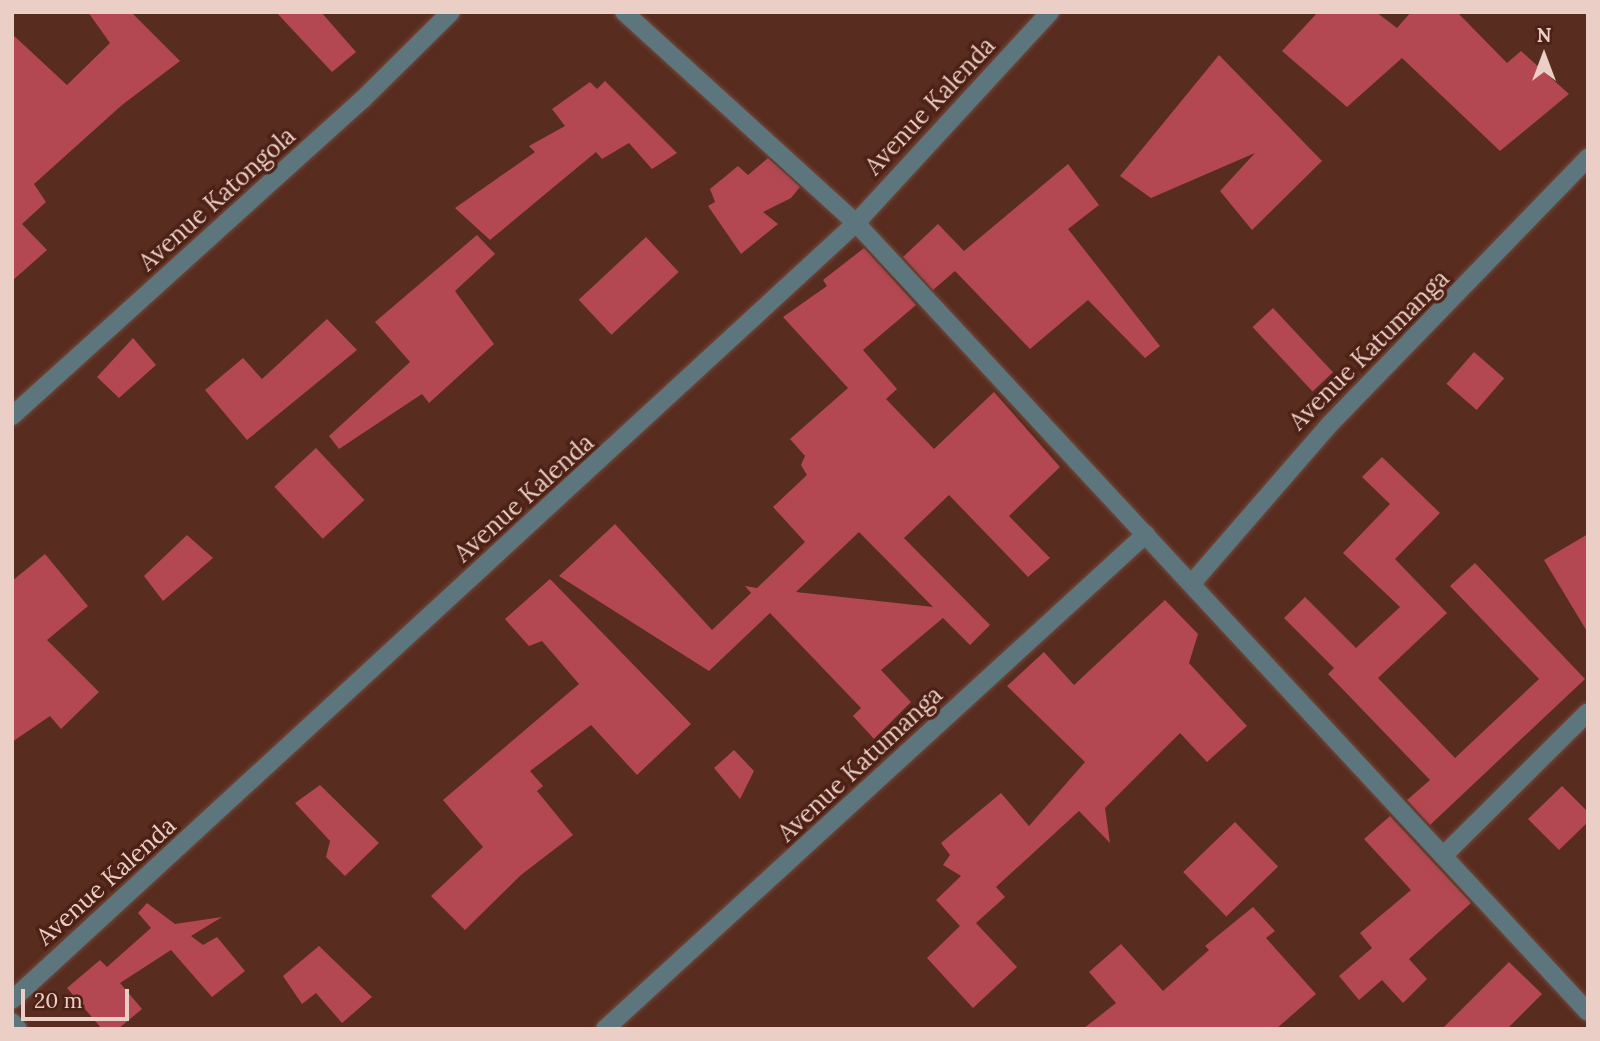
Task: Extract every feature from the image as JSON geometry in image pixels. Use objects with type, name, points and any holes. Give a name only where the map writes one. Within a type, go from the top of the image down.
[{"type":"street","name":"Avenue Katongola","points":[[12,416],[362,100],[451,12]]},
{"type":"street","points":[[624,12],[856,223],[1193,582],[1588,1012]]},
{"type":"street","name":"Avenue Kalenda","points":[[12,1000],[856,223],[1050,12]]},
{"type":"street","name":"Avenue Katumanga","points":[[1193,582],[1312,443],[1588,158]]},
{"type":"street","name":"Avenue Katumanga","points":[[605,1029],[1146,534]]},
{"type":"street","points":[[1443,856],[1588,712]]},
{"type":"street","points":[[12,1022],[18,1029]]},
{"type":"building","points":[[88,12],[131,12],[180,61],[122,105],[34,184],[46,202],[22,224],[47,250],[12,281],[12,34],[67,85],[110,43]]},
{"type":"building","points":[[276,12],[321,12],[356,52],[332,72]]},
{"type":"building","points":[[1318,12],[1376,12],[1397,28],[1411,12],[1457,12],[1507,63],[1521,51],[1569,94],[1500,151],[1402,58],[1347,107],[1282,51]]},
{"type":"building","points":[[1219,55],[1322,161],[1252,230],[1220,191],[1255,153],[1151,198],[1120,176]]},
{"type":"building","points":[[605,81],[677,153],[652,169],[629,143],[602,159],[596,152],[490,240],[455,208],[535,152],[529,146],[565,126],[552,109],[590,82],[597,89]]},
{"type":"building","points":[[768,158],[800,187],[791,198],[763,212],[778,224],[741,254],[708,206],[715,202],[710,189],[738,166],[748,175]]},
{"type":"building","points":[[1068,164],[1099,205],[1068,229],[1160,346],[1145,358],[1088,300],[1030,349],[955,271],[933,290],[903,257],[938,224],[964,251]]},
{"type":"building","points":[[477,235],[495,254],[455,291],[494,344],[429,403],[422,394],[339,449],[329,436],[410,362],[375,322]]},
{"type":"building","points":[[646,237],[679,272],[611,335],[579,300]]},
{"type":"building","points":[[864,248],[916,305],[863,350],[897,389],[886,399],[934,449],[994,392],[1060,467],[1009,516],[1050,558],[1028,577],[949,495],[904,538],[990,625],[970,645],[943,618],[881,670],[911,702],[874,739],[853,716],[861,708],[770,613],[709,671],[559,576],[615,524],[712,630],[751,593],[745,586],[757,588],[805,542],[773,507],[807,475],[801,465],[805,456],[790,439],[848,388],[783,317],[827,286],[823,280]],"holes":[[[859,532],[933,607],[796,592]]]},
{"type":"building","points":[[1273,308],[1333,372],[1313,391],[1253,327]]},
{"type":"building","points":[[327,319],[357,350],[247,440],[205,390],[243,358],[262,379]]},
{"type":"building","points":[[133,338],[156,365],[119,398],[97,377]]},
{"type":"building","points":[[1474,352],[1504,378],[1477,410],[1446,384]]},
{"type":"building","points":[[316,448],[364,500],[323,539],[274,487]]},
{"type":"building","points":[[1382,457],[1440,513],[1395,559],[1447,613],[1378,678],[1455,758],[1539,679],[1450,586],[1475,563],[1585,679],[1430,825],[1407,800],[1430,780],[1328,674],[1334,668],[1284,618],[1305,597],[1356,648],[1400,607],[1343,553],[1390,504],[1362,477]]},
{"type":"building","points":[[1588,534],[1588,633],[1544,560]]},
{"type":"building","points":[[187,535],[213,558],[163,601],[144,576]]},
{"type":"building","points":[[45,554],[88,606],[47,640],[99,692],[61,729],[50,716],[12,742],[12,581]]},
{"type":"building","points":[[550,579],[691,724],[637,775],[591,725],[530,771],[543,786],[537,791],[573,835],[521,875],[465,930],[431,896],[483,847],[443,800],[579,684],[542,641],[529,646],[505,619]]},
{"type":"building","points":[[1165,600],[1198,634],[1189,663],[1247,726],[1207,762],[1180,733],[1105,808],[1110,843],[1079,811],[996,887],[1005,897],[976,923],[1017,967],[973,1008],[927,958],[960,926],[936,900],[961,876],[943,865],[950,855],[941,843],[1001,793],[1029,826],[1085,762],[1007,686],[1044,652],[1074,685]]},
{"type":"building","points":[[734,750],[754,771],[740,799],[714,768]]},
{"type":"building","points":[[320,785],[379,843],[345,876],[326,857],[330,841],[295,803]]},
{"type":"building","points":[[1562,786],[1588,812],[1588,822],[1559,850],[1528,819]]},
{"type":"building","points":[[1390,816],[1471,903],[1409,959],[1427,979],[1403,1003],[1382,980],[1359,1000],[1339,976],[1372,948],[1360,933],[1411,890],[1364,839]]},
{"type":"building","points":[[1235,822],[1278,867],[1226,917],[1183,872]]},
{"type":"building","points":[[147,903],[175,924],[222,917],[191,936],[203,945],[217,937],[245,971],[212,997],[171,950],[120,983],[142,1009],[118,1029],[102,1029],[67,988],[100,960],[107,967],[151,928],[138,913]]},
{"type":"building","points":[[1253,907],[1275,931],[1266,938],[1316,994],[1276,1029],[1083,1029],[1116,1003],[1089,972],[1121,944],[1163,991],[1209,950],[1205,946]]},
{"type":"building","points":[[319,946],[372,997],[342,1023],[316,993],[302,1004],[283,976]]},
{"type":"building","points":[[1509,962],[1542,994],[1507,1029],[1442,1029]]}]
